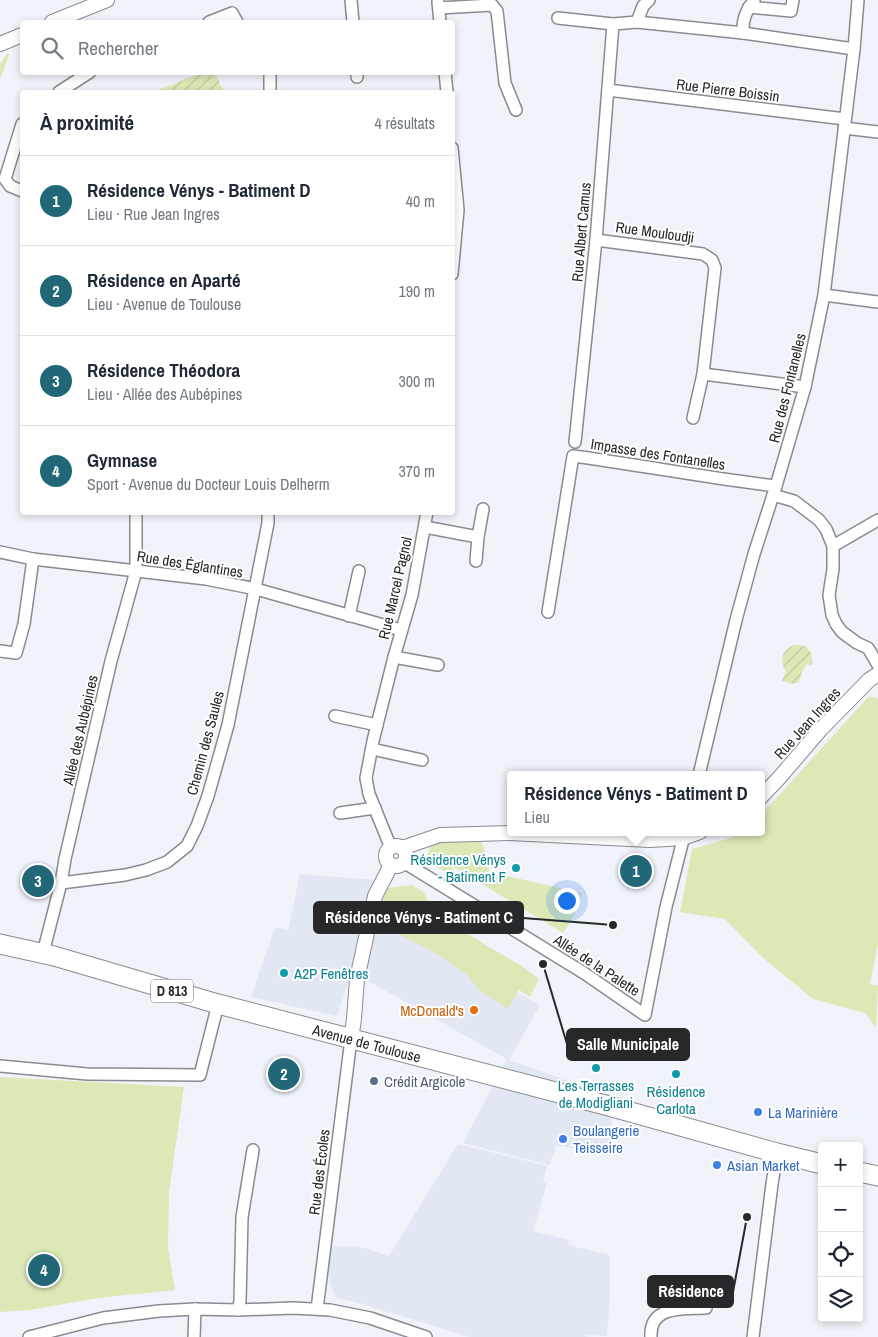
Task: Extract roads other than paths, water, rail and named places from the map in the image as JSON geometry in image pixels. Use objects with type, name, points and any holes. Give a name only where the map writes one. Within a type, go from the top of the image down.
[{"type":"main road","name":"Avenue de Toulouse","points":[[0,944],[43,953],[218,1004],[609,1106],[818,1163]]},
{"type":"main road","points":[[863,1173],[878,1176]]},
{"type":"street","points":[[57,20],[107,0]]},
{"type":"street","points":[[351,0],[353,20]]},
{"type":"street","points":[[743,33],[743,23],[752,4],[790,11],[793,0]]},
{"type":"street","name":"Rue des Fontanelles","points":[[699,771],[754,554],[805,387],[824,295],[854,49],[858,0]]},
{"type":"street","points":[[637,22],[643,2]]},
{"type":"street","points":[[440,20],[438,4],[494,3],[497,11],[505,83],[516,110]]},
{"type":"street","points":[[214,20],[232,13],[236,20]]},
{"type":"street","points":[[558,18],[612,24],[637,22],[743,33],[854,49]]},
{"type":"street","name":"Rue Albert Camus","points":[[575,442],[596,240],[612,24]]},
{"type":"street","points":[[0,44],[20,36]]},
{"type":"street","points":[[62,90],[85,75]]},
{"type":"street","points":[[270,75],[270,90]]},
{"type":"street","points":[[445,75],[447,90]]},
{"type":"street","name":"Rue Pierre Boissin","points":[[608,90],[845,124],[878,132]]},
{"type":"street","points":[[20,130],[5,178],[10,186],[20,190]]},
{"type":"street","points":[[455,179],[458,210],[455,242]]},
{"type":"street","name":"Rue Mouloudji","points":[[596,240],[703,254],[712,260],[715,268],[703,374],[693,418]]},
{"type":"street","points":[[824,295],[878,302]]},
{"type":"street","points":[[703,374],[805,387]]},
{"type":"street","name":"Impasse des Fontanelles","points":[[548,612],[573,456],[640,465],[774,490]]},
{"type":"street","points":[[774,490],[794,501],[819,520],[826,529],[833,546],[833,569],[829,596],[832,615],[842,632],[868,648],[878,665]]},
{"type":"street","points":[[476,561],[483,509]]},
{"type":"street","name":"Allée des Aubépines","points":[[43,953],[62,883],[65,859],[111,661],[136,571],[136,515]]},
{"type":"street","name":"Chemin des Saules","points":[[62,883],[125,875],[146,870],[167,862],[187,846],[208,796],[228,726],[256,590],[268,515]]},
{"type":"street","name":"Rue Marcel Pagnol","points":[[397,848],[375,808],[369,794],[366,778],[394,657],[412,595],[427,515]]},
{"type":"street","points":[[833,546],[878,520]]},
{"type":"street","name":"Rue Marcel Pagnol","points":[[425,527],[478,537]]},
{"type":"street","name":"Rue des Églantines","points":[[0,552],[33,559],[206,578],[401,630]]},
{"type":"street","points":[[0,650],[16,653],[24,624],[33,559]]},
{"type":"street","points":[[349,616],[359,571]]},
{"type":"street","name":"Rue Marcel Pagnol","points":[[394,657],[438,665]]},
{"type":"street","name":"Rue Jean Ingres","points":[[765,793],[821,729],[869,680],[878,674]]},
{"type":"street","points":[[335,716],[377,725]]},
{"type":"street","points":[[372,749],[422,760]]},
{"type":"street","points":[[340,813],[375,808]]},
{"type":"street","points":[[346,1037],[355,1006],[357,979],[375,896],[398,864],[388,863],[386,853],[440,835],[507,833]]},
{"type":"street","points":[[570,836],[650,840],[677,836]]},
{"type":"street","name":"Allée de la Palette","points":[[398,864],[584,973],[645,1015],[666,908],[684,836]]},
{"type":"street","points":[[0,1066],[96,1074],[200,1075],[218,1004]]},
{"type":"street","name":"Rue des Écoles","points":[[316,1309],[346,1037]]},
{"type":"street","points":[[238,1310],[240,1301],[242,1217],[253,1150]]},
{"type":"street","points":[[753,1337],[772,1184],[778,1153]]},
{"type":"street","points":[[29,1337],[103,1318],[159,1311],[293,1308],[330,1310],[370,1318],[426,1337]]},
{"type":"street","points":[[651,1337],[651,1329],[655,1320],[667,1310],[706,1308]]},
{"type":"street","points":[[194,1337],[195,1309]]},
{"type":"place","name":"Résidence Vénys - Batiment F","points":[[516,868]]},
{"type":"place","name":"Résidence Vénys - Batiment D","points":[[636,871]]},
{"type":"place","name":"Résidence Théodora","points":[[38,881]]},
{"type":"place","name":"Résidence Vénys - Batiment C","points":[[613,925]]},
{"type":"place","name":"Salle Municipale","points":[[543,964]]},
{"type":"place","name":"A2P Fenêtres","points":[[284,973]]},
{"type":"place","name":"McDonald's","points":[[474,1010]]},
{"type":"place","name":"Les Terrasses de Modigliani","points":[[596,1068]]},
{"type":"place","name":"Résidence en Aparté","points":[[284,1074]]},
{"type":"place","name":"Résidence Carlota","points":[[676,1074]]},
{"type":"place","name":"Crédit Argicole","points":[[374,1081]]},
{"type":"place","name":"La Marinière","points":[[758,1112]]},
{"type":"place","name":"Boulangerie Teisseire","points":[[563,1139]]},
{"type":"place","name":"Asian Market","points":[[717,1165]]},
{"type":"place","name":"Résidence","points":[[747,1217]]},
{"type":"place","name":"Gymnase","points":[[44,1270]]}]
